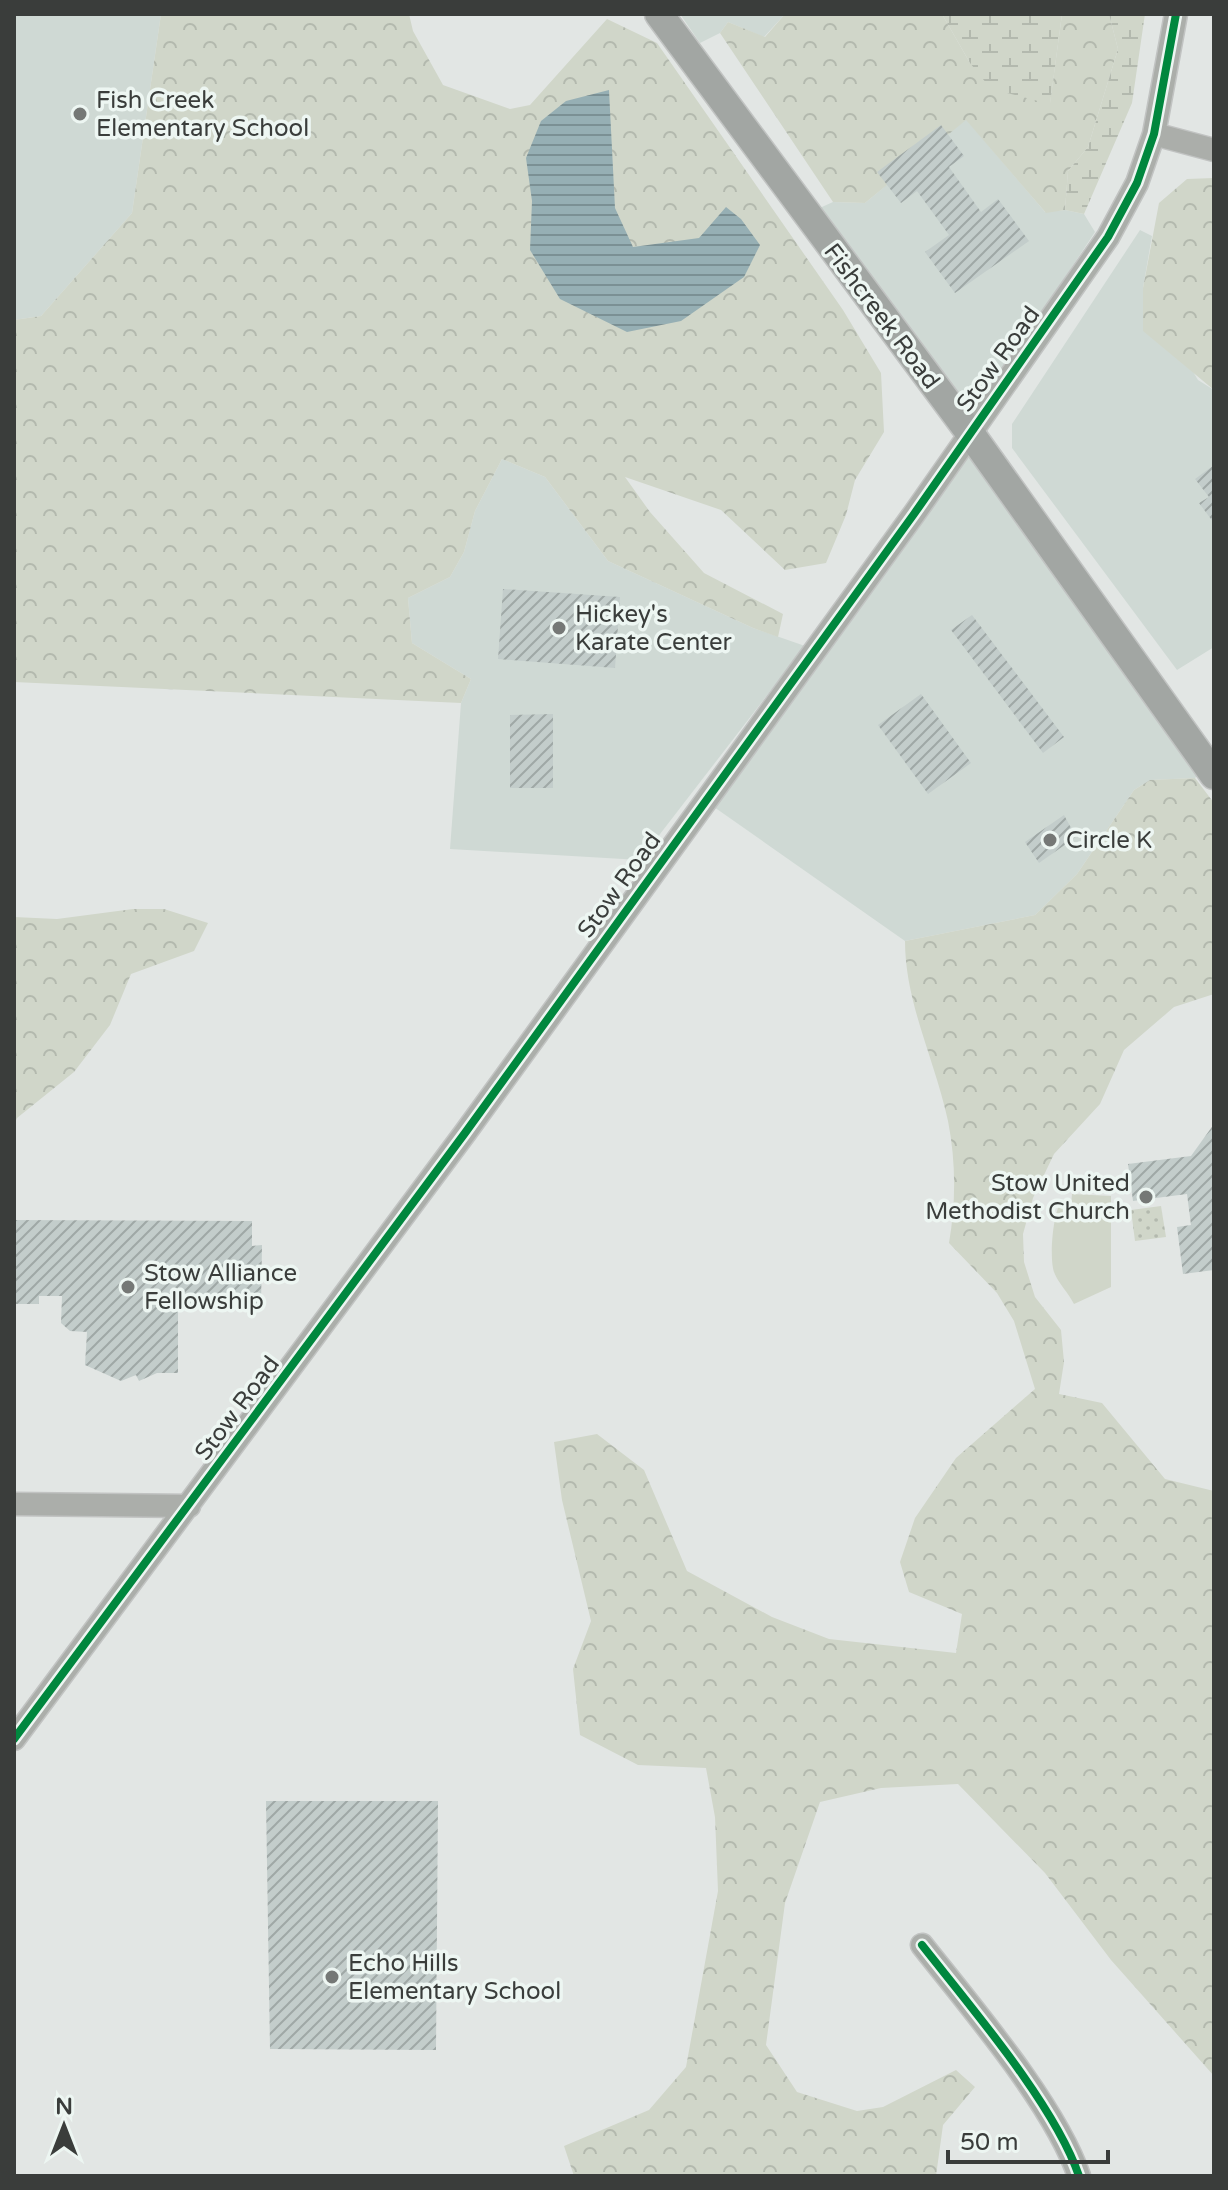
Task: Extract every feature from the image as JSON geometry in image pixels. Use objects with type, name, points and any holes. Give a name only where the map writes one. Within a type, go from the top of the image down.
[{"type":"main road","name":"Fishcreek Road","points":[[659,14],[970,433],[1214,775]]},
{"type":"street","name":"Stow Road","points":[[14,1739],[465,1133],[1108,237],[1137,183],[1154,134],[1176,14]]},
{"type":"street","points":[[1154,134],[1214,150]]},
{"type":"street","points":[[14,1504],[189,1506]]},
{"type":"street","points":[[922,1945],[1039,2101],[1069,2150],[1079,2176]]},
{"type":"shaded area","name":"Fish Creek Elementary School","points":[[14,14],[161,14],[132,213],[41,316],[14,320]]},
{"type":"shaded area","points":[[680,14],[785,14],[764,37],[728,22],[720,33],[700,43]]},
{"type":"shaded area","points":[[966,119],[1045,212],[1065,210],[1084,214],[1095,232],[970,421],[813,211],[833,202],[865,203]]},
{"type":"shaded area","points":[[1140,230],[1152,236],[1143,288],[1198,380],[1214,390],[1214,647],[1177,670],[1012,448],[1012,424]]},
{"type":"shaded area","points":[[969,445],[1204,770],[1195,778],[1150,780],[1134,790],[1077,874],[1035,915],[905,941],[714,807]]},
{"type":"shaded area","points":[[502,459],[545,477],[608,561],[753,628],[805,646],[640,860],[450,849],[461,703],[471,679],[412,643],[408,598],[450,577],[464,552],[475,511]]},
{"type":"green space","points":[[161,14],[409,14],[413,31],[443,85],[510,109],[530,105],[607,19],[657,43],[843,310],[881,373],[884,432],[855,480],[846,515],[826,563],[785,570],[721,510],[625,477],[650,512],[704,573],[783,614],[778,637],[608,561],[545,477],[502,459],[475,511],[464,552],[450,577],[408,598],[412,643],[471,679],[461,703],[14,682],[14,320],[41,316],[132,213]]},
{"type":"green space","points":[[785,14],[942,14],[970,63],[1050,103],[1062,14],[1109,14],[1118,49],[1088,147],[1068,171],[1065,210],[1046,213],[966,120],[865,203],[833,202],[720,33],[728,22],[765,37]]},
{"type":"green space","points":[[942,14],[1062,14],[1050,104],[991,89],[970,63]]},
{"type":"green space","points":[[1109,14],[1145,14],[1132,103],[1084,214],[1065,210],[1068,171],[1088,147],[1118,49]]},
{"type":"green space","points":[[1214,178],[1214,390],[1143,331],[1143,288],[1159,203],[1187,179]]},
{"type":"green space","points":[[1195,778],[1214,803],[1214,994],[1174,1007],[1124,1050],[1100,1104],[1054,1154],[1033,1198],[1023,1234],[1024,1262],[1035,1297],[1061,1330],[1064,1362],[1059,1394],[1102,1403],[1165,1479],[1214,1491],[1214,2076],[1111,1960],[1045,1873],[958,1784],[881,1788],[820,1802],[785,1903],[766,2045],[797,2092],[857,2111],[883,2107],[956,2070],[975,2087],[943,2125],[936,2176],[574,2176],[564,2146],[649,2110],[686,2067],[718,1891],[715,1817],[706,1768],[638,1765],[580,1735],[573,1669],[591,1621],[562,1500],[554,1442],[597,1434],[644,1470],[687,1571],[772,1617],[829,1639],[956,1653],[962,1614],[909,1592],[900,1562],[915,1518],[956,1458],[1035,1389],[1014,1321],[997,1293],[949,1243],[954,1182],[951,1136],[910,987],[905,941],[1035,915],[1077,874],[1134,790],[1150,780]]},
{"type":"green space","points":[[133,909],[164,909],[208,923],[194,951],[131,974],[110,1025],[74,1072],[17,1118],[14,1125],[14,917],[57,919]]},
{"type":"green space","points":[[1072,1194],[1111,1196],[1111,1287],[1074,1304],[1056,1276],[1052,1256],[1054,1224],[1059,1206],[1062,1200],[1071,1207]]},
{"type":"green space","points":[[1161,1206],[1166,1237],[1135,1241],[1131,1210]]},
{"type":"water","points":[[609,90],[615,208],[633,247],[699,238],[726,207],[741,219],[760,245],[744,277],[681,321],[627,332],[560,299],[530,250],[532,201],[526,158],[541,121],[566,101]]},
{"type":"building","points":[[941,125],[964,156],[949,167],[981,212],[998,199],[1029,241],[955,293],[925,252],[949,235],[917,191],[901,203],[877,172]]},
{"type":"building","points":[[1214,465],[1214,523],[1199,503],[1209,497],[1195,479]]},
{"type":"building","name":"Hickey's Karate Center","points":[[503,589],[620,597],[615,668],[498,659]]},
{"type":"building","points":[[972,615],[1064,737],[1043,753],[951,630]]},
{"type":"building","points":[[921,694],[971,763],[928,794],[878,725]]},
{"type":"building","points":[[553,714],[553,788],[510,788],[510,715]]},
{"type":"building","name":"Circle K","points":[[1064,815],[1076,837],[1039,863],[1025,842]]},
{"type":"building","name":"Stow United Methodist Church","points":[[1214,1124],[1214,1270],[1183,1274],[1177,1227],[1191,1225],[1187,1194],[1133,1201],[1128,1164],[1191,1156]]},
{"type":"building","points":[[14,1220],[252,1221],[252,1246],[262,1245],[261,1306],[178,1307],[178,1373],[157,1373],[139,1381],[136,1375],[121,1381],[85,1365],[87,1332],[70,1331],[61,1323],[62,1296],[39,1296],[39,1304],[14,1304]]},
{"type":"building","points":[[266,1801],[438,1801],[436,2050],[270,2049]]},
{"type":"cycle path","points":[[14,1739],[465,1133],[914,514],[1108,237],[1137,183],[1154,134],[1176,14]]},
{"type":"cycle path","points":[[922,1945],[1031,2088],[1067,2148],[1079,2176]]},
{"type":"place","name":"Fish Creek Elementary School","points":[[80,114]]},
{"type":"place","name":"Hickey's Karate Center","points":[[559,628]]},
{"type":"place","name":"Circle K","points":[[1050,840]]},
{"type":"place","name":"Stow United Methodist Church","points":[[1146,1197]]},
{"type":"place","name":"Stow Alliance Fellowship","points":[[128,1287]]},
{"type":"place","name":"Echo Hills Elementary School","points":[[332,1977]]}]
